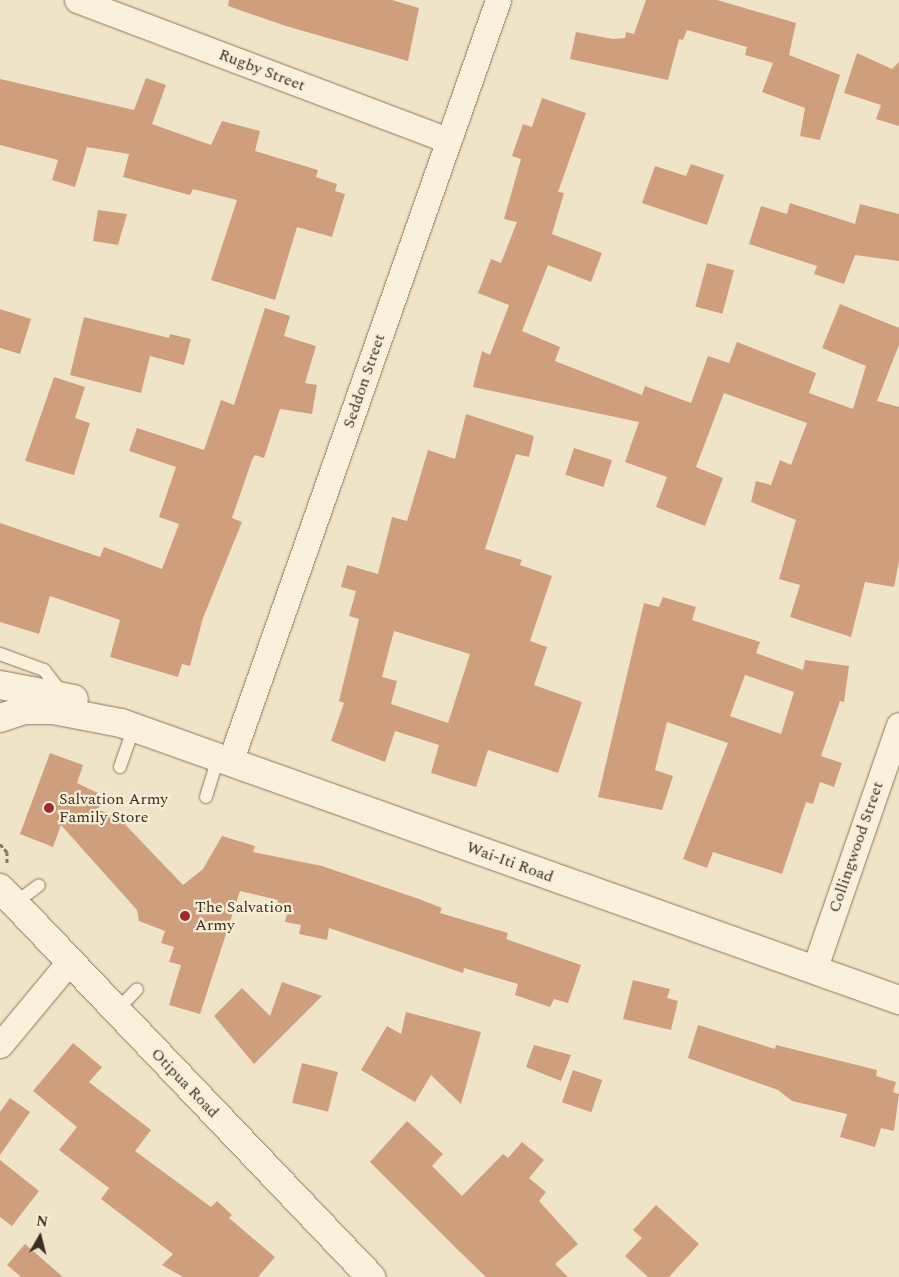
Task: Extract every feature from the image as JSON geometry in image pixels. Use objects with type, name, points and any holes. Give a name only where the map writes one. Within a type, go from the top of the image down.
[{"type":"main road","name":"Wai-Iti Road","points":[[0,685],[64,696],[104,708],[127,725]]},
{"type":"main road","name":"Wai-Iti Road","points":[[0,718],[24,710],[53,710],[127,725],[899,1000]]},
{"type":"main road","name":"Otipua Road","points":[[7,896],[371,1277]]},
{"type":"street","name":"Rugby Street","points":[[77,0],[448,140]]},
{"type":"street","name":"Seddon Street","points":[[224,760],[498,0]]},
{"type":"street","name":"Collingwood Street","points":[[814,970],[899,725]]},
{"type":"street","points":[[0,1045],[69,962]]},
{"type":"lane","points":[[0,654],[44,670],[64,696]]},
{"type":"lane","points":[[120,767],[127,725]]},
{"type":"lane","points":[[206,798],[224,760]]},
{"type":"lane","points":[[7,896],[39,885]]},
{"type":"lane","points":[[116,1011],[137,989]]},
{"type":"path","points":[[0,844],[7,861]]},
{"type":"building","points":[[229,0],[392,0],[419,8],[408,61],[286,26],[228,6]]},
{"type":"building","points":[[646,0],[717,0],[796,23],[789,55],[840,75],[820,140],[800,136],[805,108],[762,92],[773,63],[745,55],[747,47],[687,30],[683,40],[679,39],[668,80],[570,59],[576,32],[613,39],[625,38],[626,32],[634,34]]},
{"type":"building","points":[[857,53],[892,69],[899,62],[899,126],[876,119],[881,105],[844,93]]},
{"type":"building","points":[[146,78],[166,85],[152,124],[211,145],[222,121],[260,131],[255,151],[318,170],[316,177],[337,184],[335,191],[345,194],[332,237],[297,227],[275,300],[211,280],[237,200],[193,189],[190,195],[123,177],[129,154],[87,147],[75,187],[52,180],[58,160],[0,145],[0,79],[134,110]]},
{"type":"building","points":[[542,98],[586,113],[558,192],[564,193],[552,234],[602,253],[591,282],[548,265],[522,331],[560,347],[555,361],[642,395],[645,386],[691,403],[708,356],[729,363],[737,342],[816,373],[809,393],[853,409],[866,366],[822,348],[840,304],[899,328],[899,345],[877,401],[899,407],[899,561],[894,587],[865,582],[851,637],[790,617],[800,585],[779,579],[796,520],[751,502],[756,481],[771,485],[780,460],[791,465],[807,423],[724,393],[696,467],[723,478],[705,526],[656,507],[667,477],[625,462],[639,422],[473,387],[482,351],[490,355],[509,305],[478,293],[491,259],[501,263],[517,222],[504,219],[521,159],[512,156],[523,124],[532,127]]},
{"type":"building","points":[[691,164],[724,175],[707,225],[642,203],[655,166],[686,176]]},
{"type":"building","points":[[790,203],[855,224],[860,204],[899,214],[899,261],[855,255],[844,284],[814,274],[817,266],[749,244],[761,206],[787,214]]},
{"type":"building","points":[[98,210],[127,214],[118,245],[93,241]]},
{"type":"building","points":[[707,263],[734,270],[722,314],[695,306]]},
{"type":"building","points":[[265,308],[290,316],[284,336],[316,346],[305,383],[317,385],[312,414],[280,409],[264,458],[255,455],[252,460],[232,518],[242,522],[203,618],[190,666],[182,664],[178,677],[110,657],[120,620],[50,596],[39,634],[0,622],[0,523],[100,557],[104,547],[162,569],[179,524],[159,517],[176,467],[129,451],[137,428],[204,450],[221,400],[234,405]]},
{"type":"building","points":[[0,309],[31,319],[20,354],[0,348]]},
{"type":"building","points":[[84,317],[169,338],[170,334],[191,339],[184,365],[150,356],[141,393],[70,375]]},
{"type":"building","points":[[54,377],[85,387],[75,418],[90,423],[74,475],[25,461]]},
{"type":"building","points":[[466,414],[534,436],[529,457],[516,454],[485,549],[522,560],[520,565],[552,576],[530,641],[547,647],[534,685],[582,702],[558,773],[488,750],[476,787],[431,773],[439,745],[395,731],[385,762],[331,741],[344,703],[339,701],[359,619],[349,616],[356,591],[341,587],[347,565],[378,574],[392,517],[407,521],[428,450],[455,459]],"holes":[[[394,631],[470,654],[448,723],[391,704],[397,681],[382,677]]]},
{"type":"building","points":[[574,448],[612,460],[603,487],[565,475]]},
{"type":"building","points":[[663,597],[696,607],[692,620],[760,642],[756,653],[803,670],[805,660],[849,666],[844,702],[840,701],[821,756],[842,763],[834,787],[820,782],[813,804],[806,802],[782,874],[713,852],[707,868],[683,859],[728,743],[667,722],[655,770],[673,776],[662,810],[598,797],[644,603],[659,607]],"holes":[[[745,675],[794,692],[781,734],[730,716]]]},
{"type":"building","points":[[50,753],[83,765],[77,783],[100,794],[99,810],[118,817],[183,885],[203,869],[222,836],[255,846],[253,852],[322,866],[442,908],[440,913],[508,933],[506,939],[581,965],[568,1003],[554,999],[550,1007],[515,995],[518,984],[464,968],[463,973],[329,928],[327,940],[299,934],[301,925],[285,922],[288,909],[277,906],[278,900],[240,891],[200,1014],[169,1005],[181,965],[169,962],[174,947],[161,943],[165,931],[139,921],[137,910],[61,825],[53,847],[20,834]]},
{"type":"building","points":[[633,980],[670,989],[667,998],[678,1001],[671,1030],[623,1019]]},
{"type":"building","points":[[282,982],[322,996],[254,1064],[214,1016],[242,988],[270,1016]]},
{"type":"building","points":[[406,1012],[481,1032],[461,1104],[431,1075],[415,1102],[361,1070],[387,1026],[401,1034]]},
{"type":"building","points":[[698,1025],[775,1049],[776,1045],[877,1070],[876,1076],[896,1082],[893,1092],[899,1094],[894,1131],[881,1128],[875,1147],[840,1137],[847,1114],[792,1101],[778,1090],[688,1058]]},
{"type":"building","points":[[73,1043],[102,1067],[89,1082],[151,1130],[135,1151],[211,1207],[217,1201],[232,1215],[229,1218],[275,1257],[258,1277],[183,1277],[162,1265],[173,1254],[101,1199],[109,1188],[59,1150],[77,1127],[33,1091]]},
{"type":"building","points":[[534,1045],[571,1055],[561,1081],[526,1067]]},
{"type":"building","points":[[302,1063],[338,1072],[328,1112],[292,1103]]},
{"type":"building","points":[[573,1070],[602,1080],[591,1112],[562,1102]]},
{"type":"building","points":[[10,1098],[30,1112],[0,1155],[0,1112]]},
{"type":"building","points":[[407,1121],[443,1154],[432,1166],[462,1196],[503,1154],[508,1158],[522,1142],[544,1160],[529,1178],[546,1192],[539,1201],[578,1244],[555,1264],[568,1277],[486,1277],[457,1249],[370,1162]]},
{"type":"building","points":[[0,1160],[39,1191],[12,1226],[0,1217]]},
{"type":"building","points":[[656,1205],[699,1244],[669,1277],[648,1277],[625,1256],[642,1238],[633,1230]]},
{"type":"building","points":[[25,1244],[63,1277],[21,1277],[7,1265]]},
{"type":"place","name":"Salvation Army Family Store","points":[[49,808]]},
{"type":"place","name":"The Salvation Army","points":[[185,916]]}]
